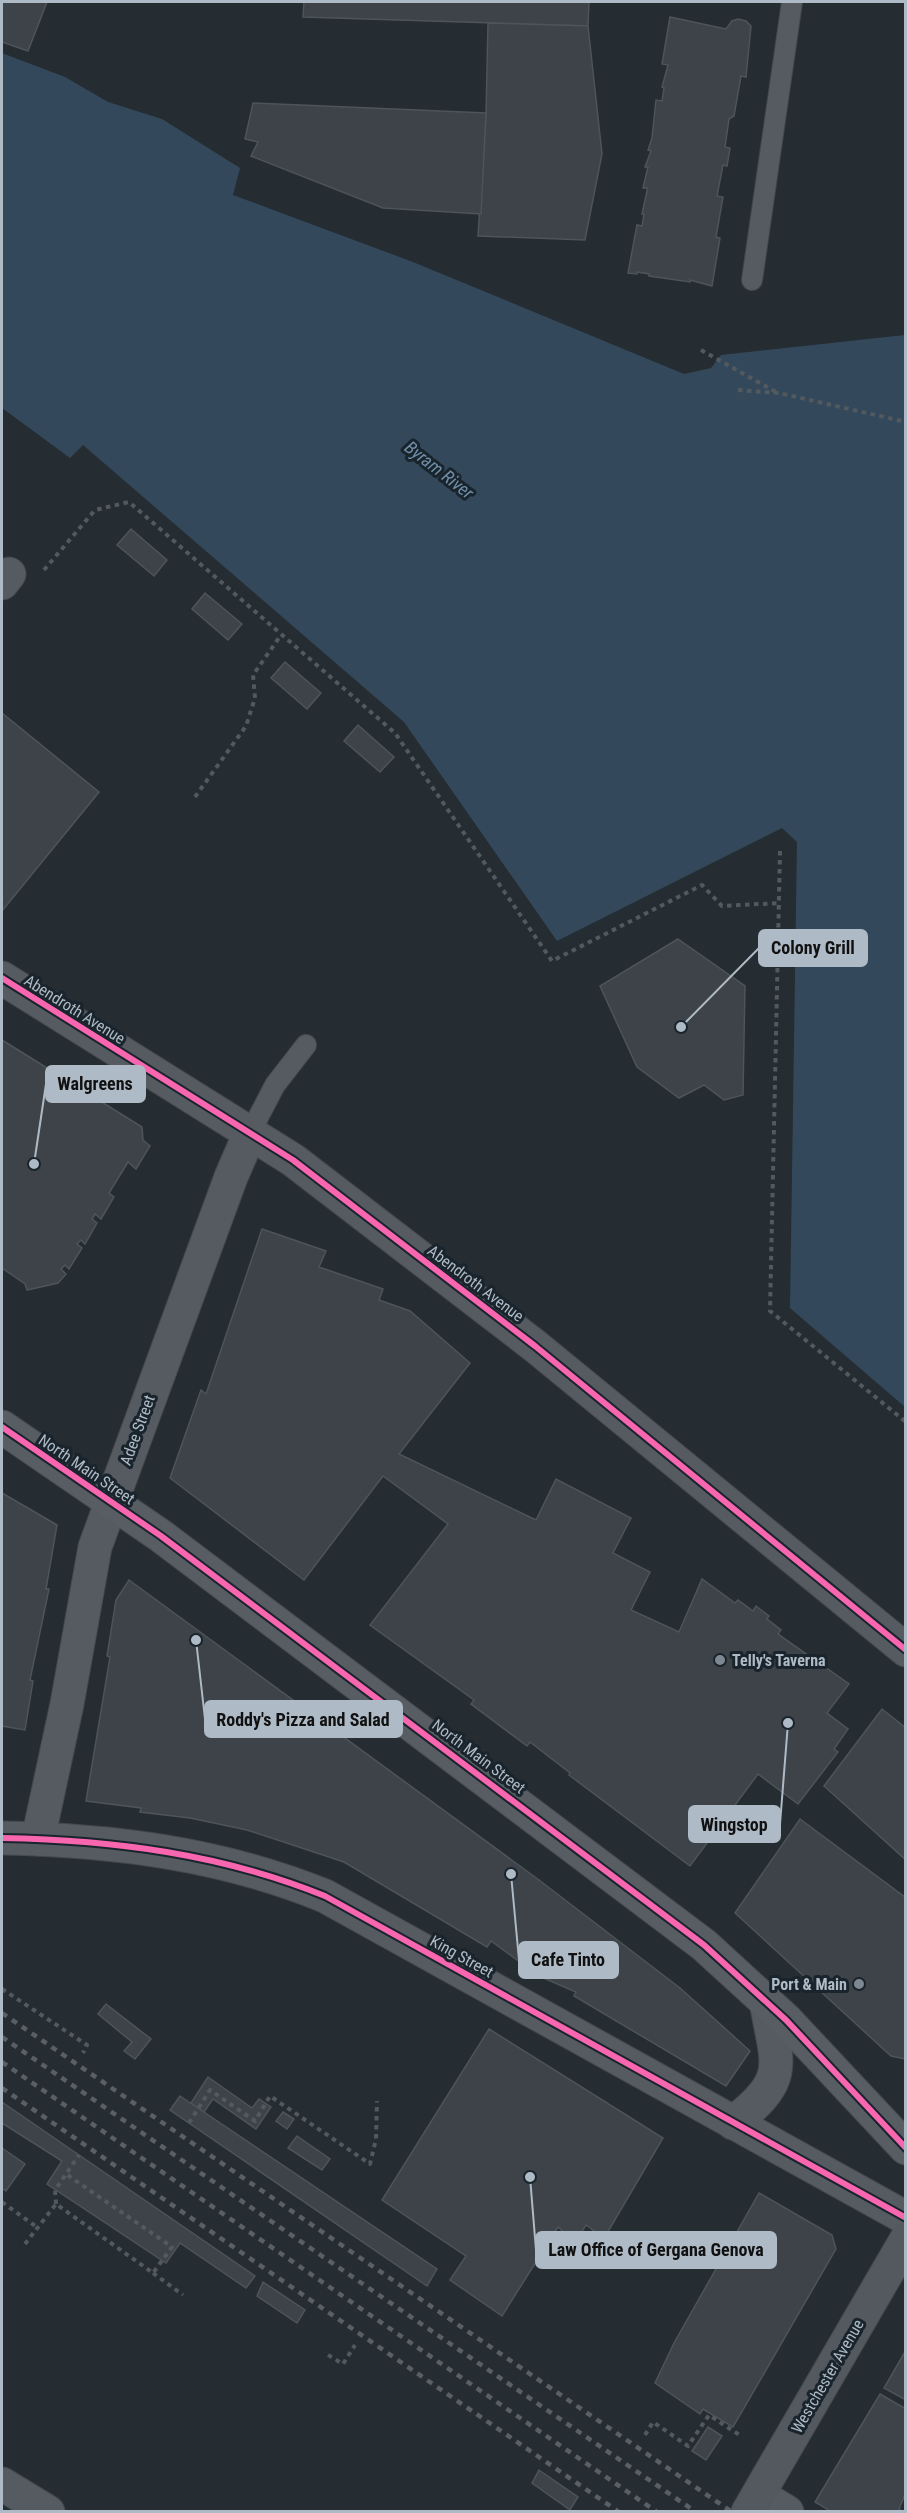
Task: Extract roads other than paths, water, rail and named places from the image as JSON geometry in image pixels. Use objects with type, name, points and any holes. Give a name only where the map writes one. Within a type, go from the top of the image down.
[{"type":"main road","name":"North Main Street","points":[[2,1427],[111,1501],[633,1888],[704,1945],[766,2001],[906,2148]]},
{"type":"main road","name":"Westchester Avenue","points":[[754,2503],[906,2240]]},
{"type":"street","name":"Abendroth Avenue","points":[[2,978],[292,1160],[535,1346],[906,1650]]},
{"type":"street","name":"Adee Street","points":[[38,1839],[67,1704],[91,1566],[111,1501],[231,1177],[250,1133]]},
{"type":"street","name":"King Street","points":[[2,1838],[155,1849],[248,1868],[325,1896],[906,2218]]},
{"type":"street","points":[[733,2123],[756,2105],[775,2078],[777,2066],[766,2001]]},
{"type":"street","points":[[2,2484],[48,2511]]},
{"type":"street","points":[[754,2503],[787,2511]]},
{"type":"lane","points":[[752,280],[792,2]]},
{"type":"lane","name":"Adee Street","points":[[250,1133],[275,1085],[306,1045]]},
{"type":"water","name":"Byram River","points":[[2,53],[65,77],[108,102],[162,119],[240,168],[233,195],[413,262],[684,374],[711,368],[721,355],[905,335],[905,1407],[790,1308],[797,842],[782,828],[557,941],[404,722],[83,445],[70,458],[2,408]]},
{"type":"railway","points":[[2,2013],[732,2512]]},
{"type":"railway","points":[[2,2037],[696,2512]]},
{"type":"railway","points":[[2,2062],[657,2512]]},
{"type":"railway","points":[[2,2088],[619,2512]]},
{"type":"place","name":"Colony Grill","points":[[681,1027]]},
{"type":"place","name":"Walgreens","points":[[34,1164]]},
{"type":"place","name":"Roddy's Pizza and Salad","points":[[196,1640]]},
{"type":"place","name":"Telly's Taverna","points":[[720,1660]]},
{"type":"place","name":"Wingstop","points":[[788,1723]]},
{"type":"place","name":"Cafe Tinto","points":[[511,1874]]},
{"type":"place","name":"Port & Main","points":[[859,1984]]},
{"type":"place","name":"Law Office of Gergana Genova","points":[[530,2177]]}]
